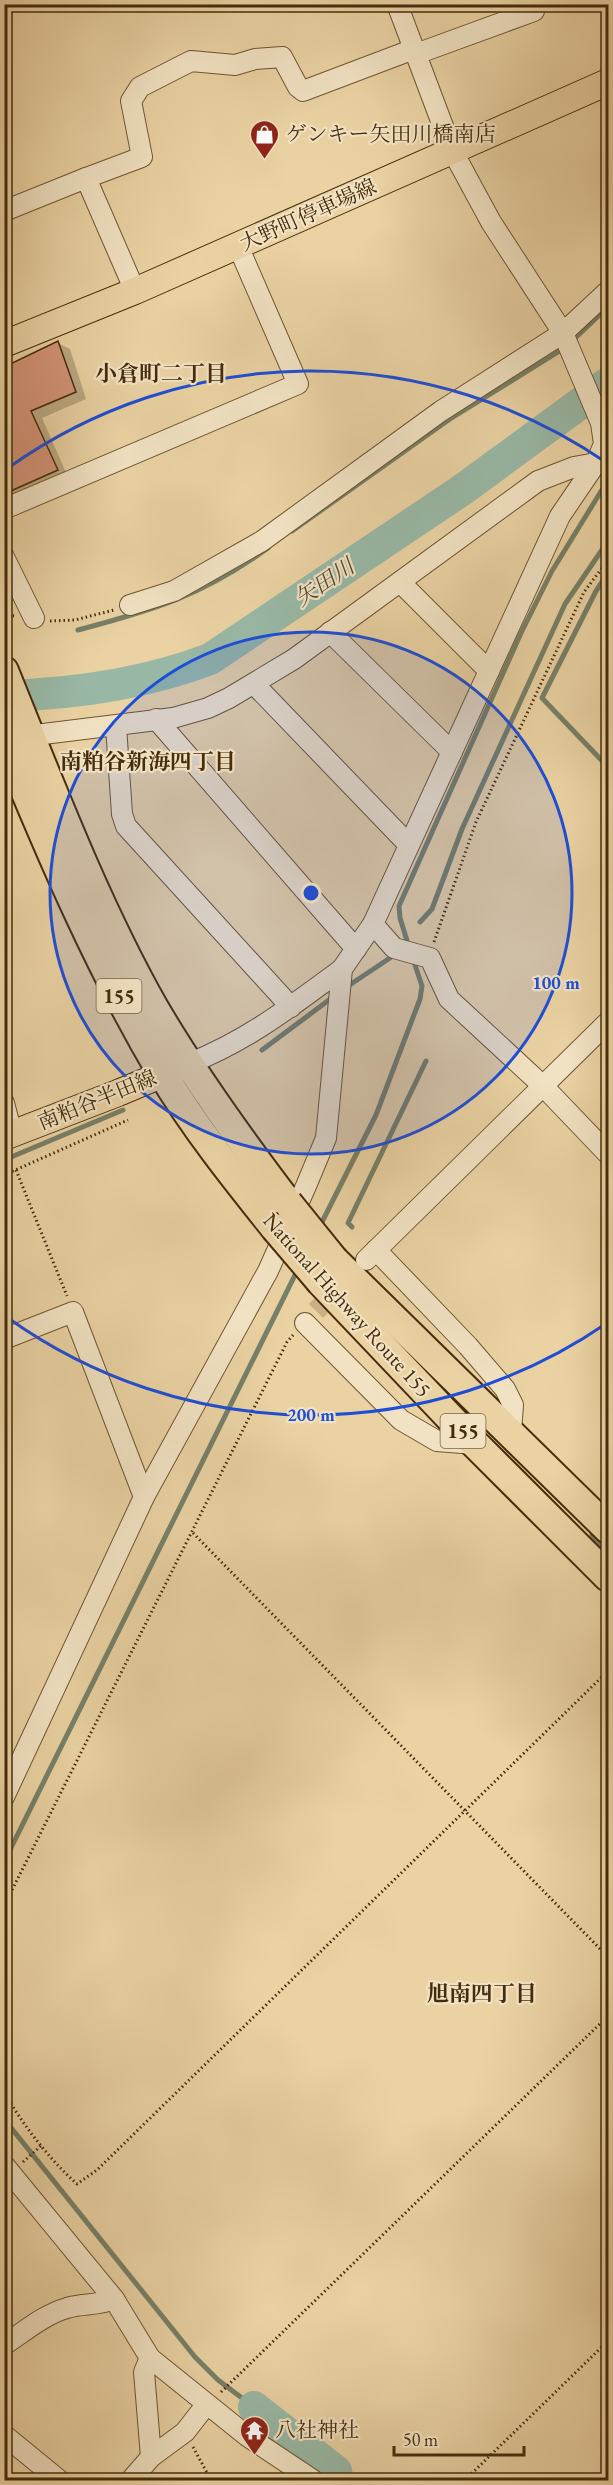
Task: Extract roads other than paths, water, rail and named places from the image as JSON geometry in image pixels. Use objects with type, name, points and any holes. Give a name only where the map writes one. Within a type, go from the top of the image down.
[{"type":"highway","name":"National Highway Route 155","points":[[4,671],[16,734],[96,954],[162,1074],[212,1148],[281,1216],[475,1444],[609,1578]]},
{"type":"highway","name":"National Highway Route 155","points":[[16,734],[154,1008],[232,1129],[281,1216]]},
{"type":"highway","name":"National Highway Route 155","points":[[327,1271],[383,1310],[511,1431],[609,1529]]},
{"type":"main road","name":"大野町停車場線","points":[[4,344],[135,291],[609,82]]},
{"type":"main road","name":"南粕谷半田線","points":[[8,1135],[189,1063]]},
{"type":"street","points":[[189,1063],[221,1051],[257,1030],[342,969],[374,924],[560,516],[602,462],[604,444],[601,423],[564,336],[491,222],[452,150],[397,4]]},
{"type":"street","points":[[4,211],[142,157],[131,101],[140,87],[191,61],[235,65],[282,57],[298,87],[303,91],[355,70],[534,11]]},
{"type":"street","points":[[86,178],[135,291]]},
{"type":"street","points":[[4,509],[298,384],[238,246]]},
{"type":"street","points":[[130,605],[174,591],[201,578],[262,541],[441,411],[564,336],[609,291]]},
{"type":"street","points":[[16,734],[116,726],[189,714],[208,708],[254,684],[330,632],[538,482],[574,467],[602,462]]},
{"type":"street","points":[[4,556],[34,618]]},
{"type":"street","points":[[400,582],[489,671]]},
{"type":"street","points":[[330,632],[452,752]]},
{"type":"street","points":[[254,684],[410,845]]},
{"type":"street","points":[[156,719],[356,949]]},
{"type":"street","points":[[116,726],[122,814],[126,826],[291,1007]]},
{"type":"street","points":[[374,924],[394,948],[430,958],[449,999],[543,1086],[609,1154]]},
{"type":"street","points":[[4,1797],[144,1497],[268,1271],[326,1138],[342,969]]},
{"type":"street","points":[[511,1431],[513,1405],[505,1389],[468,1346],[371,1255],[609,1022]]},
{"type":"street","points":[[4,1103],[8,1135]]},
{"type":"street","points":[[4,1339],[73,1312],[144,1497]]},
{"type":"street","points":[[305,1323],[401,1420],[436,1441],[475,1444]]},
{"type":"street","points":[[8,2169],[114,2299],[150,2358],[206,2405],[313,2481]]},
{"type":"street","points":[[4,2345],[36,2323],[68,2307],[102,2304],[114,2299]]},
{"type":"street","points":[[150,2358],[144,2372],[151,2457]]},
{"type":"street","points":[[131,2481],[151,2457],[185,2432],[206,2405]]},
{"type":"street","points":[[4,2435],[59,2481]]},
{"type":"waterway","points":[[572,341],[608,307]]},
{"type":"waterway","points":[[292,531],[450,419],[566,347]]},
{"type":"waterway","name":"矢田川","points":[[4,696],[56,693],[109,686],[161,675],[210,659],[462,490],[608,383]]},
{"type":"waterway","points":[[409,947],[400,918],[399,906],[521,633],[552,571],[608,480]]},
{"type":"waterway","points":[[420,922],[432,909],[462,829],[565,604],[608,541]]},
{"type":"waterway","points":[[78,630],[177,599],[222,578],[268,548]]},
{"type":"waterway","points":[[608,573],[596,591],[542,698],[608,767]]},
{"type":"waterway","points":[[345,988],[390,958]]},
{"type":"waterway","points":[[320,1226],[376,1115],[420,999],[422,986],[413,959]]},
{"type":"waterway","points":[[262,1050],[333,997]]},
{"type":"waterway","points":[[352,1227],[348,1223],[426,1061]]},
{"type":"waterway","points":[[4,1160],[123,1110]]},
{"type":"waterway","points":[[4,1862],[298,1269]]},
{"type":"waterway","points":[[592,1535],[608,1554]]},
{"type":"waterway","points":[[4,2119],[195,2357],[218,2380],[254,2407]]},
{"type":"waterway","points":[[254,2407],[336,2471],[338,2480]]},
{"type":"tunnel","points":[[316,1311],[341,1285]]},
{"type":"place","name":"ゲンキー矢田川橋南店","points":[[265,160]]},
{"type":"place","name":"八社神社","points":[[254,2456]]},
{"type":"district","name":"小倉町二丁目","points":[[161,373]]},
{"type":"district","name":"南粕谷新海四丁目","points":[[148,761]]},
{"type":"district","name":"旭南四丁目","points":[[482,1993]]}]
